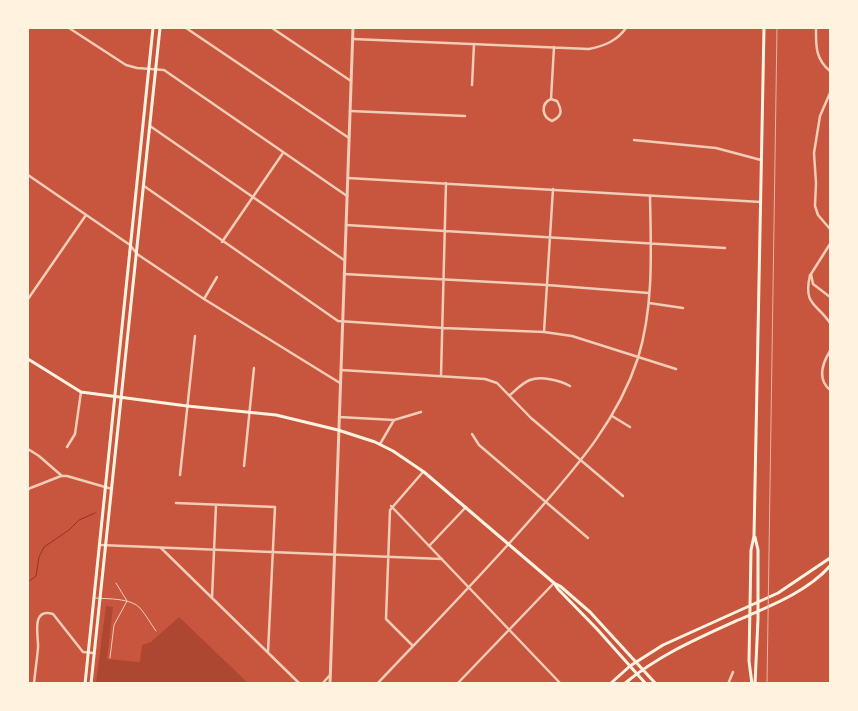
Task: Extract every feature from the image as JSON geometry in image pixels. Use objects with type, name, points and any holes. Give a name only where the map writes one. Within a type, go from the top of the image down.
[{"type":"main road","points":[[86,684],[153,28]]},
{"type":"main road","points":[[91,684],[160,28]]},
{"type":"main road","points":[[753,684],[749,668],[750,607],[751,550],[754,536],[764,28]]},
{"type":"main road","points":[[28,359],[81,392],[292,418],[338,430],[380,444],[408,460],[424,472],[590,612],[656,684]]},
{"type":"main road","points":[[753,684],[758,612],[758,550],[754,536]]},
{"type":"main road","points":[[610,684],[630,666],[682,636],[785,590],[830,558]]},
{"type":"main road","points":[[624,684],[643,669],[674,650],[758,612],[798,590],[830,566]]},
{"type":"main road","points":[[554,583],[646,684]]},
{"type":"street","points":[[70,28],[126,65],[164,70],[347,197]]},
{"type":"street","points":[[186,28],[349,138]]},
{"type":"street","points":[[272,28],[351,81]]},
{"type":"street","points":[[330,684],[353,28]]},
{"type":"street","points":[[352,39],[588,49],[610,43],[621,35],[626,28]]},
{"type":"street","points":[[816,28],[818,53],[824,65],[830,71]]},
{"type":"street","points":[[472,85],[474,44]]},
{"type":"street","points":[[550,98],[557,100],[561,108],[559,117],[552,121],[546,118],[544,106],[550,98],[554,47]]},
{"type":"street","points":[[830,93],[820,116],[814,153],[815,206],[818,215],[830,229]]},
{"type":"street","points":[[350,111],[465,116]]},
{"type":"street","points":[[150,126],[345,260]]},
{"type":"street","points":[[634,140],[716,148],[762,160]]},
{"type":"street","points":[[222,242],[283,153]]},
{"type":"street","points":[[28,175],[130,245],[137,254],[204,299],[340,383]]},
{"type":"street","points":[[348,178],[761,202]]},
{"type":"street","points":[[441,376],[446,183]]},
{"type":"street","points":[[144,186],[334,319],[342,322],[544,332],[572,336],[676,369]]},
{"type":"street","points":[[544,332],[553,189]]},
{"type":"street","points":[[377,684],[546,502],[612,416],[625,392],[638,356],[649,303],[650,196]]},
{"type":"street","points":[[28,299],[86,215]]},
{"type":"street","points":[[346,225],[725,248]]},
{"type":"street","points":[[830,244],[810,274],[808,285],[810,298],[818,311],[830,323]]},
{"type":"street","points":[[344,274],[547,285],[649,293]]},
{"type":"street","points":[[810,274],[813,284],[830,297]]},
{"type":"street","points":[[204,299],[217,277]]},
{"type":"street","points":[[649,303],[683,308]]},
{"type":"street","points":[[180,475],[195,336]]},
{"type":"street","points":[[830,351],[824,361],[821,372],[822,379],[830,390]]},
{"type":"street","points":[[244,466],[254,368]]},
{"type":"street","points":[[341,370],[484,379],[497,384],[531,418],[623,496]]},
{"type":"street","points":[[510,395],[523,384],[535,379],[558,380],[570,386]]},
{"type":"street","points":[[67,447],[75,434],[81,392]]},
{"type":"street","points":[[339,417],[394,420],[422,412]]},
{"type":"street","points":[[612,416],[630,427]]},
{"type":"street","points":[[380,444],[394,420]]},
{"type":"street","points":[[472,434],[479,445],[588,538]]},
{"type":"street","points":[[28,449],[62,476]]},
{"type":"street","points":[[413,646],[386,620],[390,510],[391,506],[424,472]]},
{"type":"street","points":[[28,488],[67,476],[112,489]]},
{"type":"street","points":[[176,503],[275,507],[268,652]]},
{"type":"street","points":[[212,598],[216,505]]},
{"type":"street","points":[[391,506],[561,684]]},
{"type":"street","points":[[429,546],[466,507]]},
{"type":"street","points":[[100,544],[442,559]]},
{"type":"street","points":[[160,547],[300,684]]},
{"type":"street","points":[[457,684],[554,583]]},
{"type":"street","points":[[34,684],[38,646],[36,628],[37,622],[44,614],[49,612],[53,614],[83,652],[94,652]]},
{"type":"street","points":[[728,684],[733,672]]},
{"type":"street","points":[[322,684],[330,675]]},
{"type":"street","points":[[553,684],[557,679]]},
{"type":"lane","points":[[116,583],[127,601]]},
{"type":"lane","points":[[94,598],[127,601],[140,607],[156,631]]},
{"type":"lane","points":[[110,658],[114,625],[127,601]]},
{"type":"shaded area","points":[[106,606],[113,607],[107,659],[140,662],[142,645],[151,642],[179,617],[248,683],[96,683]]},
{"type":"waterway","points":[[28,582],[36,576],[39,557],[44,547],[69,530],[79,520],[95,513]]},
{"type":"railway","points":[[767,684],[777,28]]}]
